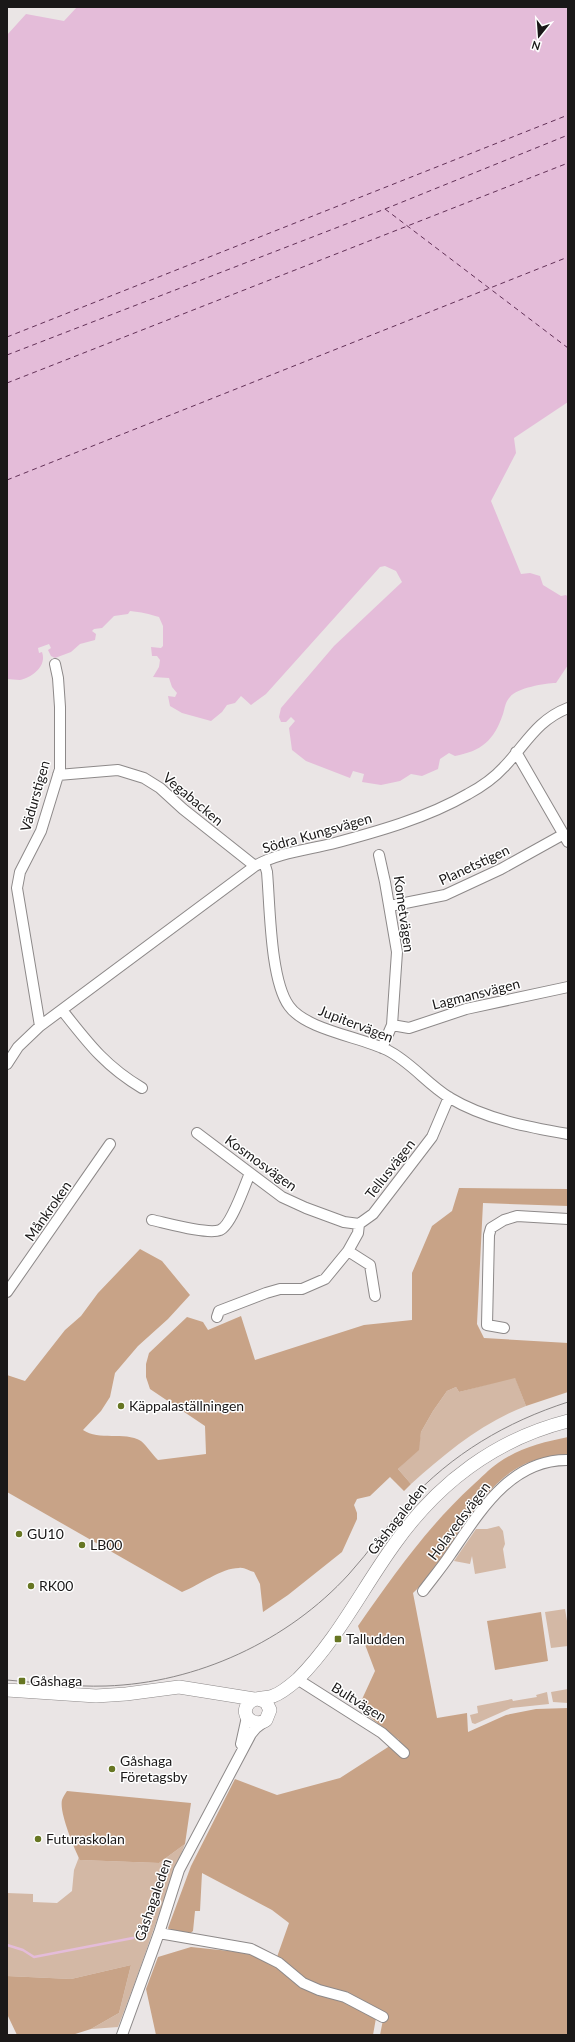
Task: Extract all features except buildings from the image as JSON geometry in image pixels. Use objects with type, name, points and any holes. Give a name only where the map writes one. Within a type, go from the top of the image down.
[{"type":"main road","name":"Gåshagaleden","points":[[268,1717],[294,1682],[329,1643],[396,1541],[438,1492],[463,1471],[505,1444],[526,1434],[568,1421]]},
{"type":"main road","name":"Gåshagaleden","points":[[256,1699],[275,1696],[294,1682]]},
{"type":"main road","points":[[7,1690],[96,1696],[126,1694],[179,1687],[212,1692],[256,1699],[266,1702],[268,1717],[255,1723],[234,1703],[212,1692]]},
{"type":"main road","points":[[246,1714],[247,1705],[256,1699]]},
{"type":"street","name":"Vädurstigen","points":[[40,1026],[17,888],[20,872],[42,831],[58,776],[61,732],[58,678],[55,664]]},
{"type":"street","name":"Södra Kungsvägen","points":[[7,1064],[18,1047],[40,1026],[259,864],[372,833],[467,795],[493,778],[536,727],[556,713],[568,708]]},
{"type":"street","points":[[516,752],[566,838]]},
{"type":"street","name":"Vegabacken","points":[[58,776],[118,770],[144,778],[160,788],[183,809],[259,864]]},
{"type":"street","name":"Planetstigen","points":[[390,906],[445,895],[566,838]]},
{"type":"street","name":"Kometvägen","points":[[379,855],[390,906],[397,952],[392,1025],[382,1048]]},
{"type":"street","name":"Jupitervägen","points":[[259,864],[267,872],[276,967],[281,988],[289,1006],[304,1018],[318,1026],[382,1048],[409,1063],[449,1097],[470,1108],[503,1120],[568,1134]]},
{"type":"street","points":[[7,885],[17,888]]},
{"type":"street","name":"Lagmansvägen","points":[[392,1025],[409,1028],[466,1009],[568,987]]},
{"type":"street","points":[[62,1010],[109,1066],[142,1088]]},
{"type":"street","name":"Tellusvägen","points":[[359,1224],[373,1214],[432,1137],[449,1097]]},
{"type":"street","name":"Kosmosvägen","points":[[197,1133],[282,1197],[306,1208],[344,1222],[359,1224]]},
{"type":"street","name":"Månkroken","points":[[7,1292],[110,1144]]},
{"type":"street","points":[[152,1220],[211,1232],[221,1230],[229,1221],[250,1173]]},
{"type":"street","points":[[504,1328],[487,1326],[489,1235],[491,1228],[504,1220],[517,1216],[568,1219]]},
{"type":"street","points":[[217,1317],[219,1311],[266,1292],[280,1289],[302,1289],[314,1286],[325,1279],[348,1251],[358,1233],[359,1224]]},
{"type":"street","points":[[348,1251],[370,1264],[375,1296]]},
{"type":"street","name":"Holavedsvägen","points":[[423,1591],[492,1496],[506,1483],[518,1474],[540,1464],[552,1461],[568,1460]]},
{"type":"street","name":"Bultvägen","points":[[294,1682],[382,1733],[404,1752]]},
{"type":"street","points":[[227,1778],[241,1744],[246,1714]]},
{"type":"street","name":"Gåshagaleden","points":[[122,2035],[159,1933],[179,1870],[253,1731],[268,1717]]},
{"type":"street","points":[[159,1933],[251,1949],[279,1963],[302,1983],[319,1990],[345,1997],[383,2017]]},
{"type":"shaded area","points":[[77,7],[568,7],[568,402],[514,438],[516,453],[491,501],[521,574],[530,573],[540,576],[543,585],[561,596],[566,595],[568,597],[568,665],[556,683],[532,687],[519,691],[510,697],[491,738],[479,748],[464,754],[455,756],[449,753],[440,759],[438,769],[422,776],[411,774],[400,781],[381,785],[362,782],[364,774],[353,771],[350,778],[306,761],[292,750],[289,728],[295,721],[291,717],[286,722],[281,722],[279,717],[281,708],[334,646],[402,582],[396,571],[385,566],[380,567],[266,694],[251,705],[241,696],[235,703],[227,705],[222,712],[211,721],[182,713],[170,706],[168,696],[175,697],[177,693],[172,687],[169,678],[153,677],[159,667],[160,660],[157,656],[152,656],[151,647],[161,648],[163,646],[163,626],[159,617],[145,613],[130,611],[128,614],[114,616],[102,628],[94,629],[92,631],[96,634],[95,640],[80,644],[71,652],[55,658],[51,656],[48,650],[51,648],[49,644],[38,648],[39,653],[42,652],[43,657],[41,666],[34,674],[20,680],[7,679],[7,35],[26,14],[64,21]]},
{"type":"shaded area","points":[[459,1188],[568,1189],[568,1206],[483,1203],[477,1324],[484,1338],[568,1343],[568,1392],[526,1406],[515,1378],[459,1392],[456,1387],[447,1391],[421,1432],[419,1450],[398,1469],[411,1484],[404,1491],[390,1477],[370,1496],[357,1499],[354,1505],[357,1513],[357,1519],[342,1552],[288,1595],[263,1612],[260,1584],[254,1572],[243,1568],[232,1569],[218,1574],[182,1592],[7,1492],[7,1375],[25,1381],[65,1330],[81,1316],[98,1293],[140,1249],[162,1261],[190,1295],[168,1319],[138,1346],[115,1373],[110,1397],[101,1411],[83,1430],[96,1435],[134,1438],[141,1441],[158,1460],[206,1454],[205,1426],[150,1389],[146,1377],[146,1364],[149,1353],[187,1317],[203,1322],[208,1330],[241,1316],[255,1360],[364,1325],[412,1320],[412,1273],[432,1226],[452,1211]]},
{"type":"shaded area","points":[[515,1377],[526,1406],[495,1421],[466,1439],[411,1484],[398,1469],[418,1450],[421,1432],[447,1391],[456,1387],[459,1392]]},
{"type":"shaded area","points":[[568,1437],[568,1456],[539,1459],[515,1469],[495,1486],[478,1506],[431,1574],[413,1593],[437,1718],[467,1713],[468,1732],[506,1715],[536,1709],[568,1708],[568,2035],[380,2035],[383,2020],[376,2018],[373,2035],[156,2035],[146,1989],[158,1957],[191,1947],[239,1952],[253,1947],[277,1957],[289,1923],[272,1910],[202,1873],[200,1911],[195,1911],[193,1931],[188,1935],[170,1932],[168,1928],[191,1866],[235,1779],[277,1795],[340,1778],[399,1740],[358,1708],[375,1671],[358,1626],[426,1534],[441,1517],[488,1471],[514,1453],[540,1443]]},
{"type":"shaded area","points":[[499,1526],[503,1531],[505,1544],[503,1549],[506,1568],[475,1574],[472,1556],[470,1564],[454,1561],[476,1529],[487,1529]]},
{"type":"shaded area","points":[[565,1609],[568,1627],[568,1646],[551,1648],[545,1612]]},
{"type":"shaded area","points":[[541,1612],[548,1661],[495,1670],[487,1621]]},
{"type":"shaded area","points":[[568,1689],[568,1703],[553,1702],[551,1692]]},
{"type":"shaded area","points":[[547,1692],[549,1704],[511,1708],[475,1724],[472,1723],[470,1715],[478,1713],[477,1706],[512,1699],[513,1701],[537,1697],[536,1695]]},
{"type":"shaded area","points":[[67,1791],[191,1803],[185,1844],[159,1863],[80,1860],[71,1839],[63,1813],[62,1800]]},
{"type":"shaded area","points":[[185,1844],[118,2027],[91,2029],[119,2013],[131,1965],[71,1979],[7,1976],[7,1893],[33,1894],[33,1902],[57,1903],[72,1891],[74,1870],[79,1857],[81,1860],[159,1863]]},
{"type":"shaded area","points":[[131,1965],[119,2013],[91,2029],[72,2035],[17,2035],[7,2014],[7,1976],[71,1979]]},
{"type":"waterway","points":[[7,1945],[23,1950],[34,1957],[133,1938]]},
{"type":"ferry route","points":[[7,337],[568,115]]},
{"type":"ferry route","points":[[7,355],[385,209],[568,135]]},
{"type":"ferry route","points":[[7,383],[568,163]]},
{"type":"ferry route","points":[[385,209],[568,348]]},
{"type":"ferry route","points":[[7,480],[568,257]]},
{"type":"tram line","points":[[7,1680],[81,1686],[106,1686],[140,1683],[174,1677],[207,1667],[239,1654],[269,1638],[298,1619],[325,1598],[357,1565],[408,1502],[443,1469],[481,1442],[502,1430],[523,1419],[568,1402]]},
{"type":"place","name":"Käppalaställningen","points":[[121,1406]]},
{"type":"place","name":"GU10","points":[[19,1534]]},
{"type":"place","name":"LB00","points":[[82,1545]]},
{"type":"place","name":"RK00","points":[[31,1586]]},
{"type":"place","name":"Talludden","points":[[338,1639]]},
{"type":"place","name":"Gåshaga","points":[[22,1681]]},
{"type":"place","name":"Gåshaga Företagsby","points":[[112,1769]]},
{"type":"place","name":"Futuraskolan","points":[[38,1839]]}]
